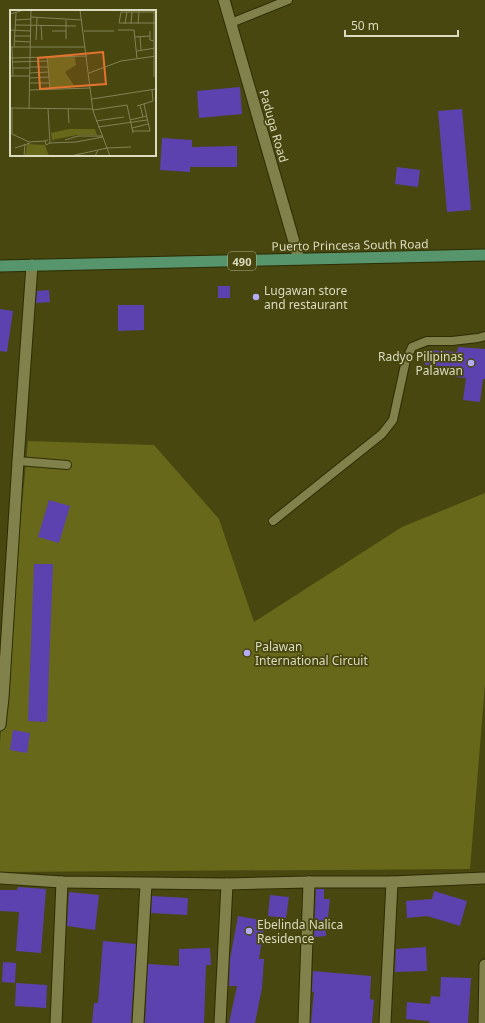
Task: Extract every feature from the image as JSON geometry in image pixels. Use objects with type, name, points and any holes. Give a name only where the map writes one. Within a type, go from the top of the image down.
[{"type":"main road","name":"Puerto Princesa South Road","points":[[0,266],[485,255]]},
{"type":"street","name":"Paduga Road","points":[[224,0],[299,259]]},
{"type":"street","points":[[0,725],[32,266]]},
{"type":"street","points":[[0,878],[62,882],[146,884],[392,882],[485,878]]},
{"type":"street","points":[[56,1023],[62,882]]},
{"type":"street","points":[[304,1023],[309,882]]},
{"type":"street","points":[[385,1023],[392,882]]},
{"type":"street","points":[[138,1023],[146,884]]},
{"type":"street","points":[[220,1023],[227,884]]},
{"type":"street","points":[[484,1023],[485,965]]},
{"type":"lane","points":[[231,23],[288,0]]},
{"type":"lane","points":[[273,522],[382,434],[393,420],[406,360],[412,347],[427,341],[452,341],[485,336]]},
{"type":"lane","points":[[18,461],[67,465]]},
{"type":"shaded area","name":"Palawan International Circuit","points":[[28,441],[154,445],[219,519],[254,622],[402,527],[485,493],[485,684],[470,869],[0,872],[0,742]]},
{"type":"building","points":[[240,87],[242,114],[199,118],[197,91]]},
{"type":"building","points":[[462,109],[471,210],[447,212],[438,111]]},
{"type":"building","points":[[162,138],[192,140],[192,147],[237,146],[237,167],[190,167],[190,172],[160,170]]},
{"type":"building","points":[[397,167],[420,170],[418,187],[395,184]]},
{"type":"building","points":[[218,286],[230,286],[230,298],[218,298]]},
{"type":"building","points":[[49,290],[50,302],[36,303],[37,291]]},
{"type":"building","points":[[118,305],[144,305],[144,330],[118,331]]},
{"type":"building","points":[[0,309],[13,311],[7,352],[0,351]]},
{"type":"building","points":[[458,347],[485,349],[485,379],[483,379],[480,402],[463,400],[466,378],[455,377],[456,367],[425,365],[426,350],[457,352]]},
{"type":"building","points":[[49,500],[70,506],[59,543],[38,537]]},
{"type":"building","points":[[34,564],[53,564],[47,722],[28,721]]},
{"type":"building","points":[[13,730],[30,733],[27,753],[10,750]]},
{"type":"building","points":[[18,887],[46,889],[41,953],[16,951],[19,912],[0,911],[0,890],[17,890]]},
{"type":"building","points":[[316,889],[324,889],[324,899],[330,899],[328,918],[325,917],[326,936],[314,937]]},
{"type":"building","points":[[434,891],[467,901],[460,926],[427,916],[407,918],[406,901],[432,899]]},
{"type":"building","points":[[69,892],[99,895],[95,930],[67,926]]},
{"type":"building","points":[[270,895],[289,897],[286,918],[268,916]]},
{"type":"building","points":[[152,896],[188,898],[187,915],[151,913]]},
{"type":"building","points":[[238,916],[265,921],[259,959],[264,959],[262,988],[255,1023],[229,1023],[237,986],[229,986],[230,959]]},
{"type":"building","points":[[103,941],[136,944],[131,1023],[92,1023],[94,1003],[98,1003]]},
{"type":"building","points":[[426,947],[427,971],[395,972],[396,949]]},
{"type":"building","points":[[210,948],[211,965],[206,965],[204,1023],[145,1023],[148,964],[179,966],[179,949]]},
{"type":"building","points":[[3,962],[16,963],[15,983],[2,982]]},
{"type":"building","points":[[313,971],[371,976],[370,999],[374,1000],[372,1023],[311,1023],[314,992],[312,992]]},
{"type":"building","points":[[441,977],[471,978],[468,1023],[429,1023],[429,1021],[406,1019],[407,1002],[430,1004],[431,996],[440,997]]},
{"type":"building","points":[[16,983],[47,985],[46,1008],[15,1006]]},
{"type":"place","name":"Lugawan store and restaurant","points":[[256,297]]},
{"type":"place","name":"Radyo Pilipinas Palawan","points":[[471,363]]},
{"type":"place","name":"Palawan International Circuit","points":[[247,653]]},
{"type":"place","name":"Ebelinda Nalica Residence","points":[[249,931]]}]
